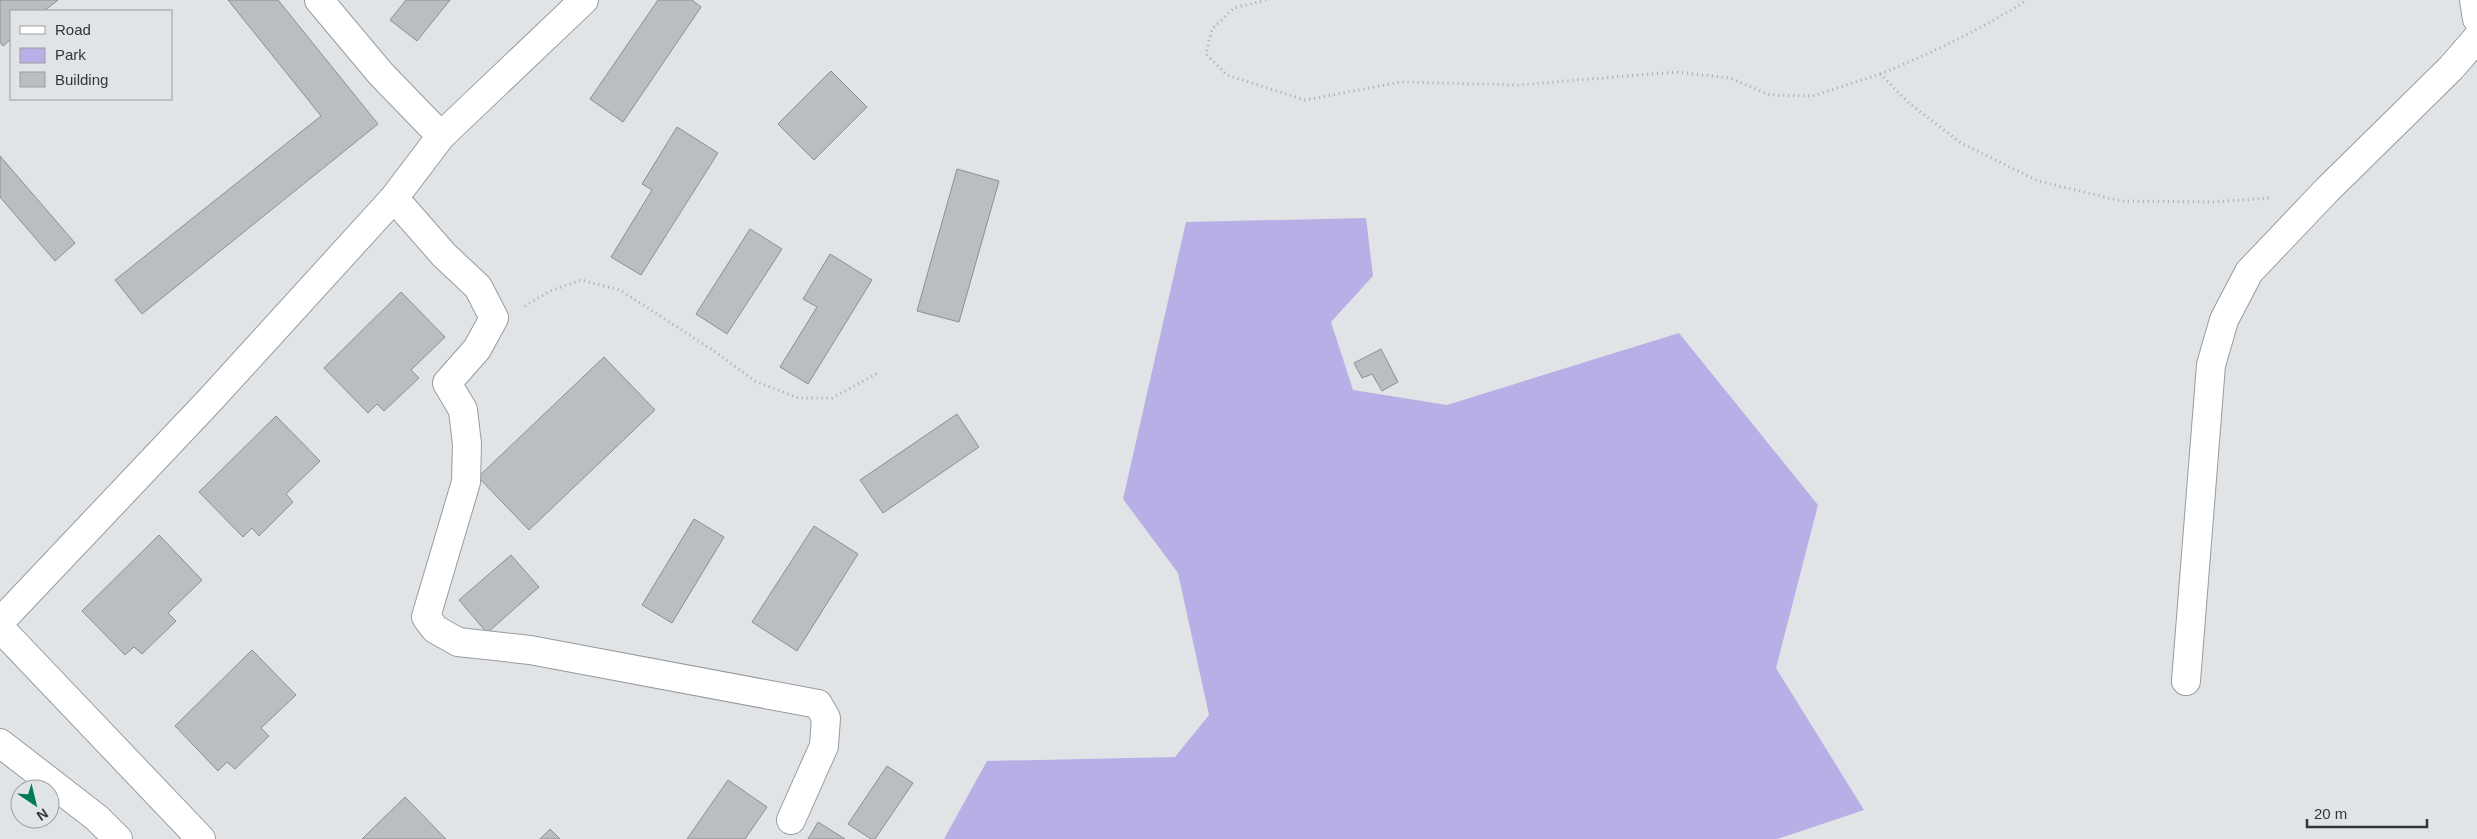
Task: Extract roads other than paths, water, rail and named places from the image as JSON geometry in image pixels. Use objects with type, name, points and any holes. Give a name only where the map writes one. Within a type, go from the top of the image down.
[{"type":"street","points":[[319,0],[381,74],[441,136]]},
{"type":"street","points":[[0,622],[210,400],[394,198],[441,136],[584,0]]},
{"type":"street","points":[[2474,0],[2477,19]]},
{"type":"street","points":[[2186,681],[2211,365],[2224,320],[2249,272],[2327,190],[2451,68],[2477,38]]},
{"type":"street","points":[[394,198],[444,255],[478,287],[494,318],[477,349],[447,383],[463,410],[467,444],[466,482],[426,618],[435,630],[458,642],[530,650],[818,704],[826,718],[824,746],[791,820]]},
{"type":"street","points":[[0,628],[201,839]]},
{"type":"street","points":[[0,743],[96,818],[118,839]]}]
